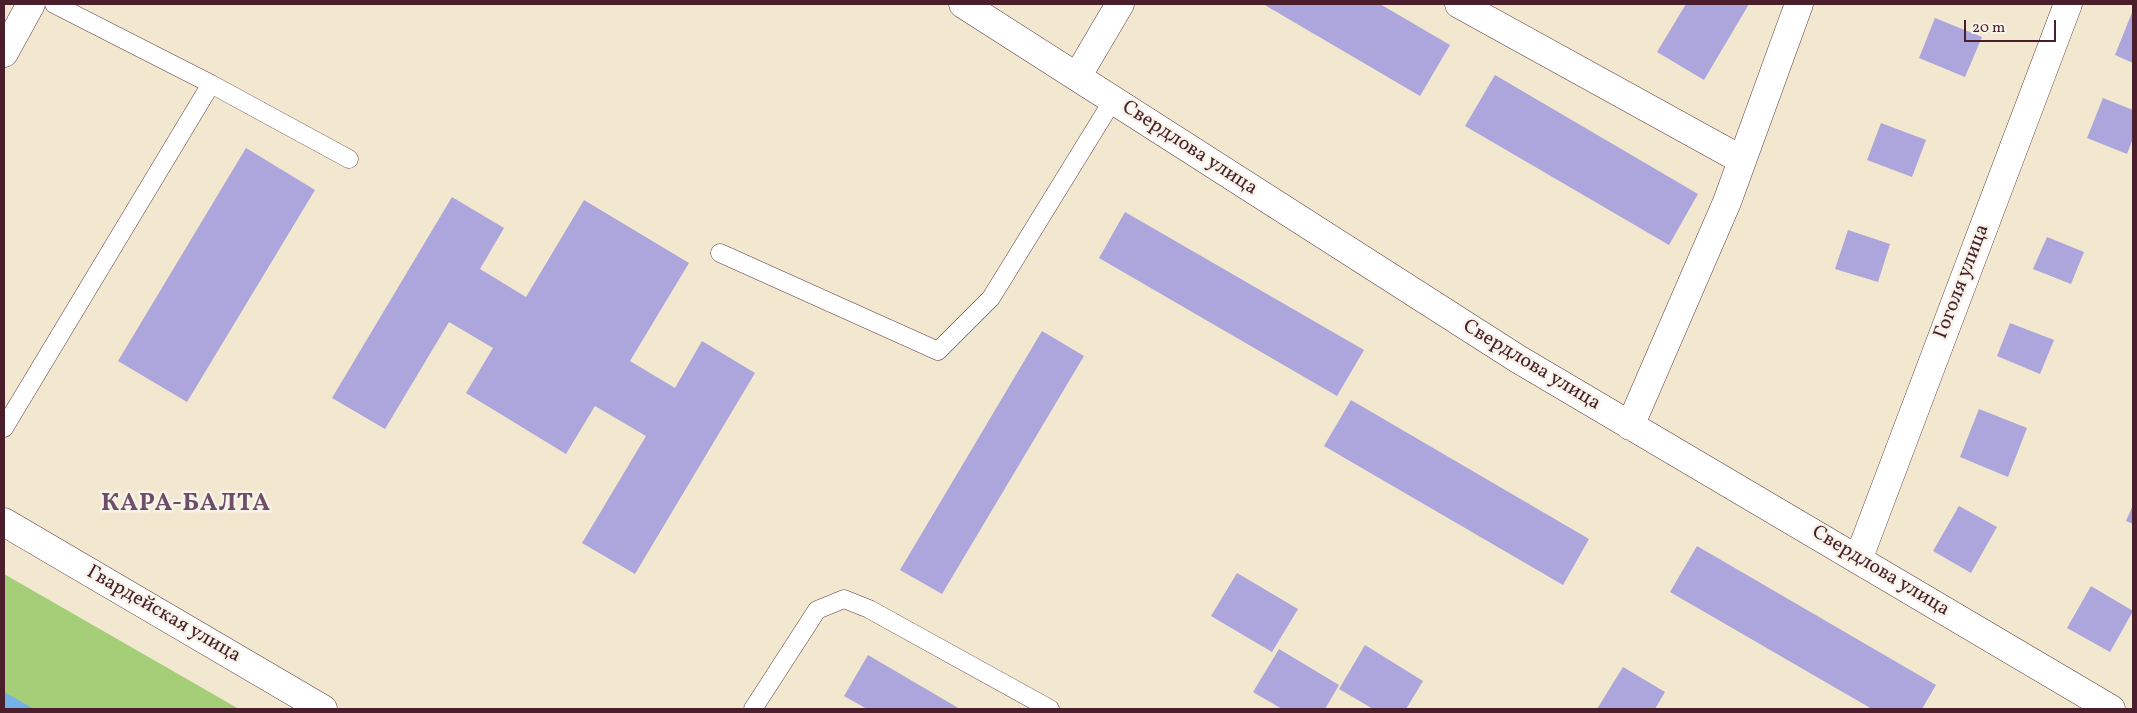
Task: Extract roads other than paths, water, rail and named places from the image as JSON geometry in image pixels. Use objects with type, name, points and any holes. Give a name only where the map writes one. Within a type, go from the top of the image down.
[{"type":"street","points":[[4,52],[31,4]]},
{"type":"street","name":"Свердлова улица","points":[[963,4],[1518,359],[2111,709]]},
{"type":"street","points":[[1077,77],[1120,4]]},
{"type":"street","points":[[1459,4],[1742,160]]},
{"type":"street","points":[[1630,426],[1727,202],[1799,4]]},
{"type":"street","name":"Гоголя улица","points":[[1858,560],[2068,4]]},
{"type":"street","name":"Гвардейская улица","points":[[4,522],[323,709]]},
{"type":"lane","points":[[54,4],[211,84],[349,159]]},
{"type":"lane","points":[[4,428],[211,84]]},
{"type":"lane","points":[[720,253],[938,351],[991,298],[1113,100]]},
{"type":"lane","points":[[753,709],[818,610],[844,599],[869,609],[1050,709]]},
{"type":"water","points":[[4,692],[34,709],[4,709]]},
{"type":"district","name":"КАРА-БАЛТА","points":[[186,505]]}]
